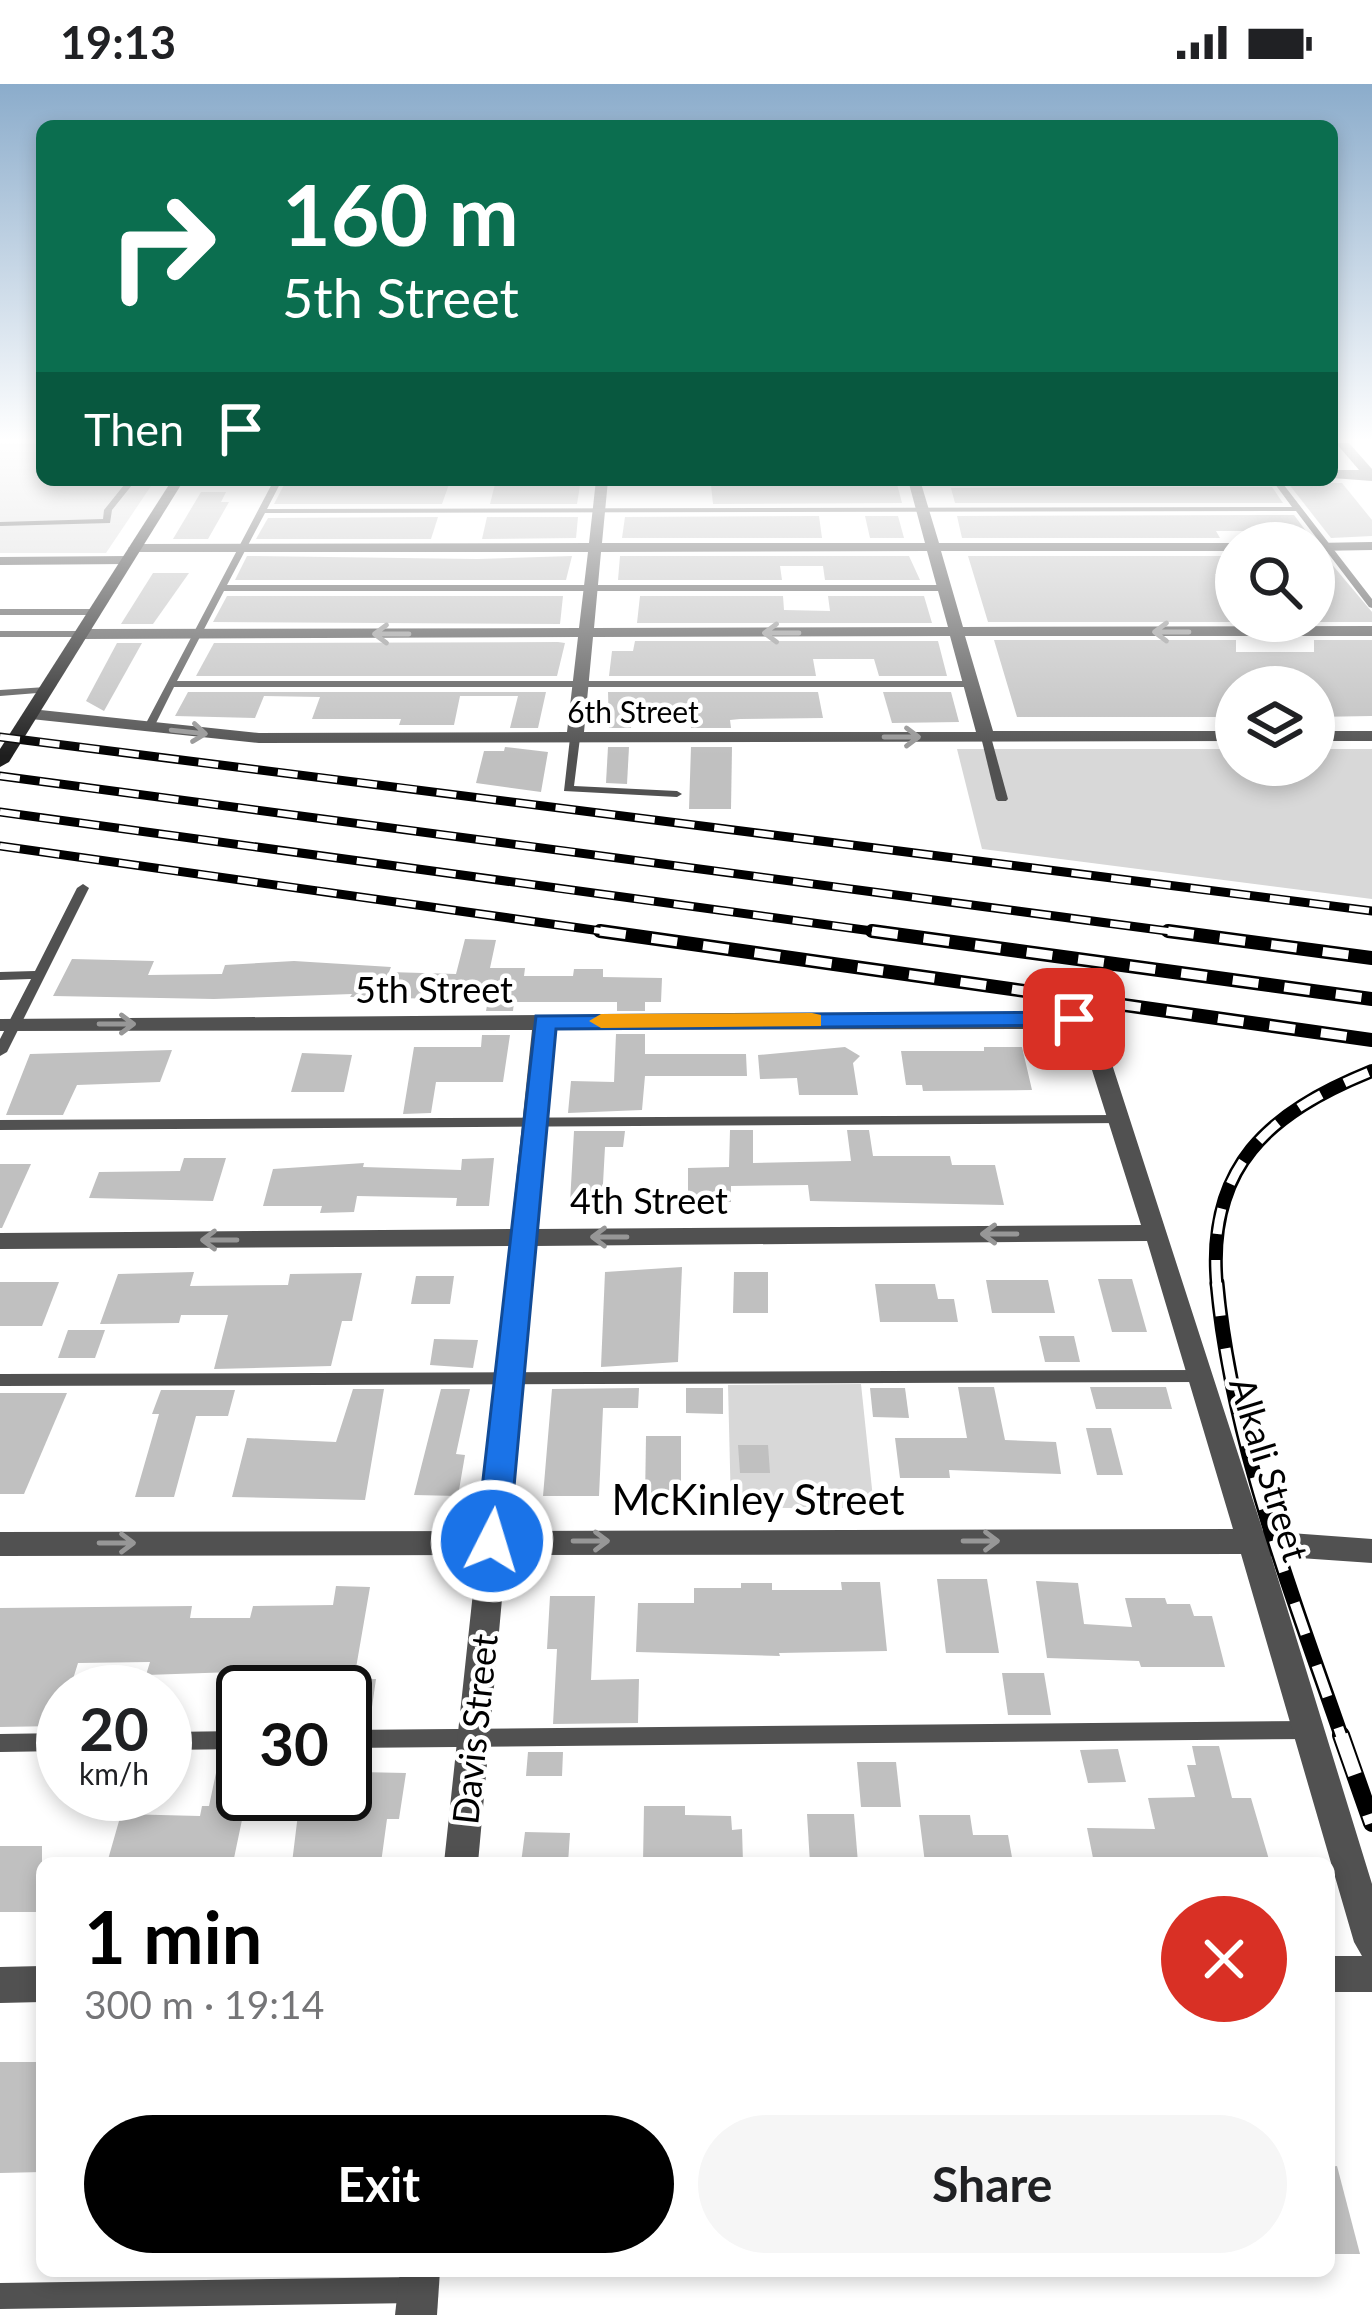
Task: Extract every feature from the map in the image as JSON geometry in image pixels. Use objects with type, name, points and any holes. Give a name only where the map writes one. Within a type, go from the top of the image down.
[{"type":"main road","points":[[0,762],[135,547]]},
{"type":"street","points":[[0,561],[243,548],[555,547]]},
{"type":"street","points":[[574,738],[595,547]]},
{"type":"street","points":[[933,547],[986,737]]},
{"type":"street","points":[[81,634],[1372,631]]},
{"type":"street","name":"6th Street","points":[[31,714],[259,738],[1215,736]]},
{"type":"street","points":[[1335,736],[1372,736]]},
{"type":"street","name":"Davis Street","points":[[461,1857],[544,1022]]},
{"type":"street","name":"5th Street","points":[[7,1025],[1084,1023]]},
{"type":"street","name":"Alkali Street","points":[[1084,1023],[1091,1029],[1202,1376],[1372,1942]]},
{"type":"street","name":"4th Street","points":[[0,1241],[1154,1233]]},
{"type":"street","name":"McKinley Street","points":[[0,1544],[1251,1541],[1372,1551]]},
{"type":"street","points":[[1335,1974],[1372,1974]]},
{"type":"street","points":[[0,1984],[36,1984]]},
{"type":"lane","points":[[149,728],[243,548]]},
{"type":"lane","points":[[1335,563],[1372,605]]},
{"type":"lane","points":[[222,588],[944,588]]},
{"type":"lane","points":[[0,612],[94,612]]},
{"type":"lane","points":[[0,634],[81,634]]},
{"type":"lane","points":[[171,684],[971,683]]},
{"type":"lane","points":[[0,693],[46,689]]},
{"type":"lane","points":[[986,737],[1003,799]]},
{"type":"lane","points":[[574,738],[568,789],[677,794]]},
{"type":"lane","points":[[0,1052],[7,1025],[83,888]]},
{"type":"lane","points":[[0,976],[38,975]]},
{"type":"lane","points":[[0,1124],[1119,1120]]},
{"type":"lane","points":[[0,1380],[1202,1376]]},
{"type":"lane","points":[[372,1739],[1309,1730]]},
{"type":"lane","points":[[0,1743],[36,1742]]},
{"type":"lane","points":[[0,2296],[418,2292]]},
{"type":"shaded area","points":[[0,547],[110,547],[106,553],[0,553]]},
{"type":"shaded area","points":[[957,749],[1215,749],[1215,786],[1335,786],[1335,749],[1372,749],[1372,899],[982,849]]},
{"type":"shaded area","points":[[861,1384],[874,1508],[731,1508],[728,1385]]},
{"type":"building","points":[[247,556],[572,556],[566,580],[235,580]]},
{"type":"building","points":[[620,556],[909,556],[920,580],[825,580],[823,566],[780,566],[782,580],[618,580]]},
{"type":"building","points":[[968,556],[1215,556],[1215,622],[988,622]]},
{"type":"building","points":[[1335,568],[1372,612],[1372,622],[1335,622]]},
{"type":"building","points":[[153,573],[189,573],[153,624],[121,624]]},
{"type":"building","points":[[227,596],[563,596],[560,624],[213,622]]},
{"type":"building","points":[[640,596],[783,596],[784,610],[830,611],[828,596],[924,596],[932,623],[637,623]]},
{"type":"building","points":[[994,640],[1215,640],[1236,642],[1236,652],[1314,652],[1314,642],[1372,640],[1372,716],[1335,717],[1335,666],[1215,666],[1215,717],[1017,717]]},
{"type":"building","points":[[635,641],[938,641],[947,676],[879,676],[874,659],[813,659],[816,676],[609,676],[612,651],[633,651]]},
{"type":"building","points":[[117,643],[142,643],[104,711],[86,701]]},
{"type":"building","points":[[214,643],[565,643],[557,676],[196,676]]},
{"type":"building","points":[[188,692],[546,692],[538,728],[510,728],[518,696],[460,696],[454,725],[399,725],[401,719],[312,719],[320,697],[264,696],[255,718],[175,716]]},
{"type":"building","points":[[608,692],[818,692],[823,718],[740,719],[730,720],[731,728],[691,728],[690,714],[631,714],[631,728],[609,728]]},
{"type":"building","points":[[883,692],[951,692],[959,722],[892,723]]},
{"type":"building","points":[[505,747],[548,752],[541,792],[476,783],[484,751],[504,751]]},
{"type":"building","points":[[608,747],[629,747],[627,784],[606,783]]},
{"type":"building","points":[[691,747],[732,747],[731,809],[689,809]]},
{"type":"building","points":[[465,939],[496,940],[490,968],[525,968],[524,976],[573,976],[574,969],[603,969],[603,977],[662,978],[661,1002],[645,1002],[645,1011],[617,1011],[617,1002],[514,1002],[513,1011],[486,1011],[488,1000],[350,997],[352,994],[214,999],[53,996],[72,959],[154,961],[148,975],[222,974],[225,965],[294,961],[456,974]]},
{"type":"building","points":[[616,1034],[645,1034],[645,1054],[746,1054],[747,1076],[645,1076],[642,1110],[568,1113],[571,1081],[614,1082]]},
{"type":"building","points":[[482,1035],[510,1035],[503,1082],[436,1082],[431,1113],[403,1114],[414,1047],[481,1047]]},
{"type":"building","points":[[845,1047],[860,1056],[853,1063],[858,1095],[799,1095],[797,1078],[760,1079],[758,1055]]},
{"type":"building","points":[[984,1047],[1022,1047],[1032,1090],[923,1091],[922,1085],[906,1085],[901,1051],[984,1051]]},
{"type":"building","points":[[172,1050],[160,1082],[77,1085],[63,1115],[6,1115],[30,1054]]},
{"type":"building","points":[[302,1053],[352,1055],[344,1092],[291,1092]]},
{"type":"building","points":[[730,1130],[753,1130],[753,1163],[851,1161],[847,1130],[869,1130],[873,1156],[950,1156],[952,1165],[995,1165],[1004,1205],[810,1201],[808,1185],[731,1186],[731,1202],[688,1202],[688,1168],[729,1167]]},
{"type":"building","points":[[574,1131],[625,1131],[623,1147],[605,1147],[602,1202],[570,1203]]},
{"type":"building","points":[[184,1158],[226,1158],[213,1201],[89,1198],[99,1172],[180,1171]]},
{"type":"building","points":[[494,1158],[489,1206],[456,1206],[457,1198],[357,1196],[354,1212],[320,1213],[322,1206],[263,1206],[273,1169],[364,1163],[363,1167],[461,1170],[462,1159]]},
{"type":"building","points":[[0,1164],[31,1164],[2,1228],[0,1228]]},
{"type":"building","points":[[682,1267],[678,1362],[601,1367],[605,1272]]},
{"type":"building","points":[[194,1272],[190,1286],[288,1285],[290,1274],[362,1273],[352,1321],[342,1321],[331,1366],[214,1369],[228,1315],[181,1315],[179,1323],[100,1324],[118,1274]]},
{"type":"building","points":[[734,1272],[768,1272],[768,1313],[733,1313]]},
{"type":"building","points":[[416,1276],[454,1276],[450,1304],[411,1304]]},
{"type":"building","points":[[1098,1279],[1132,1279],[1147,1332],[1112,1332]]},
{"type":"building","points":[[986,1280],[1048,1280],[1055,1313],[992,1313]]},
{"type":"building","points":[[0,1282],[59,1282],[42,1326],[0,1326]]},
{"type":"building","points":[[875,1284],[935,1284],[938,1299],[954,1299],[958,1322],[880,1322]]},
{"type":"building","points":[[68,1330],[105,1330],[95,1358],[58,1358]]},
{"type":"building","points":[[1039,1336],[1074,1336],[1080,1362],[1045,1362]]},
{"type":"building","points":[[434,1339],[478,1340],[473,1368],[430,1365]]},
{"type":"building","points":[[958,1387],[994,1387],[1005,1440],[1056,1442],[1061,1474],[949,1470],[950,1478],[900,1478],[895,1438],[967,1438]]},
{"type":"building","points":[[1090,1387],[1166,1387],[1172,1409],[1096,1409]]},
{"type":"building","points":[[639,1388],[638,1408],[603,1408],[599,1496],[543,1496],[552,1389]]},
{"type":"building","points":[[686,1388],[723,1388],[723,1414],[686,1413]]},
{"type":"building","points":[[870,1388],[905,1388],[909,1418],[873,1417]]},
{"type":"building","points":[[353,1389],[384,1389],[365,1500],[232,1497],[247,1438],[336,1442]]},
{"type":"building","points":[[441,1389],[470,1389],[456,1454],[465,1455],[458,1496],[414,1495]]},
{"type":"building","points":[[161,1390],[235,1390],[228,1416],[196,1416],[174,1497],[135,1497],[159,1414],[152,1414]]},
{"type":"building","points":[[0,1393],[67,1393],[24,1494],[0,1494]]},
{"type":"building","points":[[1086,1428],[1111,1428],[1123,1475],[1097,1475]]},
{"type":"building","points":[[646,1436],[681,1436],[681,1500],[645,1500]]},
{"type":"building","points":[[738,1445],[768,1445],[770,1473],[740,1473]]},
{"type":"building","points":[[937,1579],[987,1579],[999,1653],[946,1653]]},
{"type":"building","points":[[1036,1581],[1078,1583],[1084,1624],[1132,1627],[1125,1598],[1165,1598],[1167,1604],[1190,1604],[1194,1616],[1212,1616],[1225,1667],[1141,1667],[1139,1661],[1047,1658]]},
{"type":"building","points":[[841,1582],[880,1582],[887,1651],[780,1656],[636,1652],[638,1603],[694,1603],[694,1588],[741,1588],[741,1583],[772,1583],[772,1590],[842,1590]]},
{"type":"building","points":[[336,1586],[370,1587],[357,1665],[216,1665],[216,1673],[192,1673],[192,1665],[150,1662],[36,1665],[36,1726],[0,1727],[0,1608],[192,1606],[190,1618],[250,1618],[253,1606],[333,1605]]},
{"type":"building","points":[[550,1596],[595,1596],[591,1680],[639,1679],[638,1723],[553,1724],[557,1649],[547,1649]]},
{"type":"building","points":[[1002,1673],[1044,1673],[1051,1715],[1008,1715]]},
{"type":"building","points":[[1192,1746],[1219,1746],[1232,1798],[1251,1798],[1268,1857],[1093,1857],[1087,1828],[1155,1829],[1148,1798],[1195,1797],[1187,1765],[1196,1765]]},
{"type":"building","points":[[1118,1749],[1126,1782],[1088,1783],[1080,1750]]},
{"type":"building","points":[[528,1752],[563,1752],[562,1776],[526,1776]]},
{"type":"building","points":[[857,1762],[896,1762],[901,1807],[861,1807]]},
{"type":"building","points":[[372,1772],[406,1773],[399,1819],[387,1819],[382,1857],[293,1857],[297,1821],[372,1821]]},
{"type":"building","points":[[216,1773],[216,1821],[242,1821],[234,1857],[109,1857],[119,1821],[192,1821],[192,1816],[200,1816],[202,1806],[209,1806]]},
{"type":"building","points":[[644,1806],[685,1806],[685,1815],[731,1816],[732,1830],[742,1829],[743,1857],[643,1857]]},
{"type":"building","points":[[807,1814],[854,1814],[858,1857],[810,1857]]},
{"type":"building","points":[[919,1815],[970,1815],[973,1835],[1008,1835],[1012,1857],[924,1857]]},
{"type":"building","points":[[525,1832],[570,1833],[568,1857],[522,1857]]},
{"type":"building","points":[[0,1846],[42,1846],[42,1857],[36,1857],[36,1912],[0,1912]]},
{"type":"building","points":[[0,2062],[36,2062],[36,2172],[0,2173]]},
{"type":"building","points":[[1337,2166],[1360,2254],[1335,2254]]},
{"type":"railway","points":[[0,737],[1372,911]]},
{"type":"railway","points":[[0,776],[1190,934]]},
{"type":"railway","points":[[0,812],[877,932]]},
{"type":"railway","points":[[0,846],[622,934]]},
{"type":"railway","points":[[600,931],[1372,1040]]},
{"type":"railway","points":[[872,931],[877,932]]},
{"type":"railway","points":[[1168,931],[1372,958]]},
{"type":"railway","points":[[877,932],[1372,999]]},
{"type":"railway","points":[[877,932],[894,934]]},
{"type":"railway","points":[[1217,1286],[1216,1244],[1222,1208],[1251,1150],[1302,1106],[1372,1071]]},
{"type":"railway","points":[[1217,1283],[1224,1341],[1249,1457],[1342,1738]]},
{"type":"railway","points":[[1341,1735],[1372,1823]]},
{"type":"slow traffic","points":[[601,1021],[812,1021]]},
{"type":"route","points":[[492,1541],[544,1022],[1074,1019]]}]
